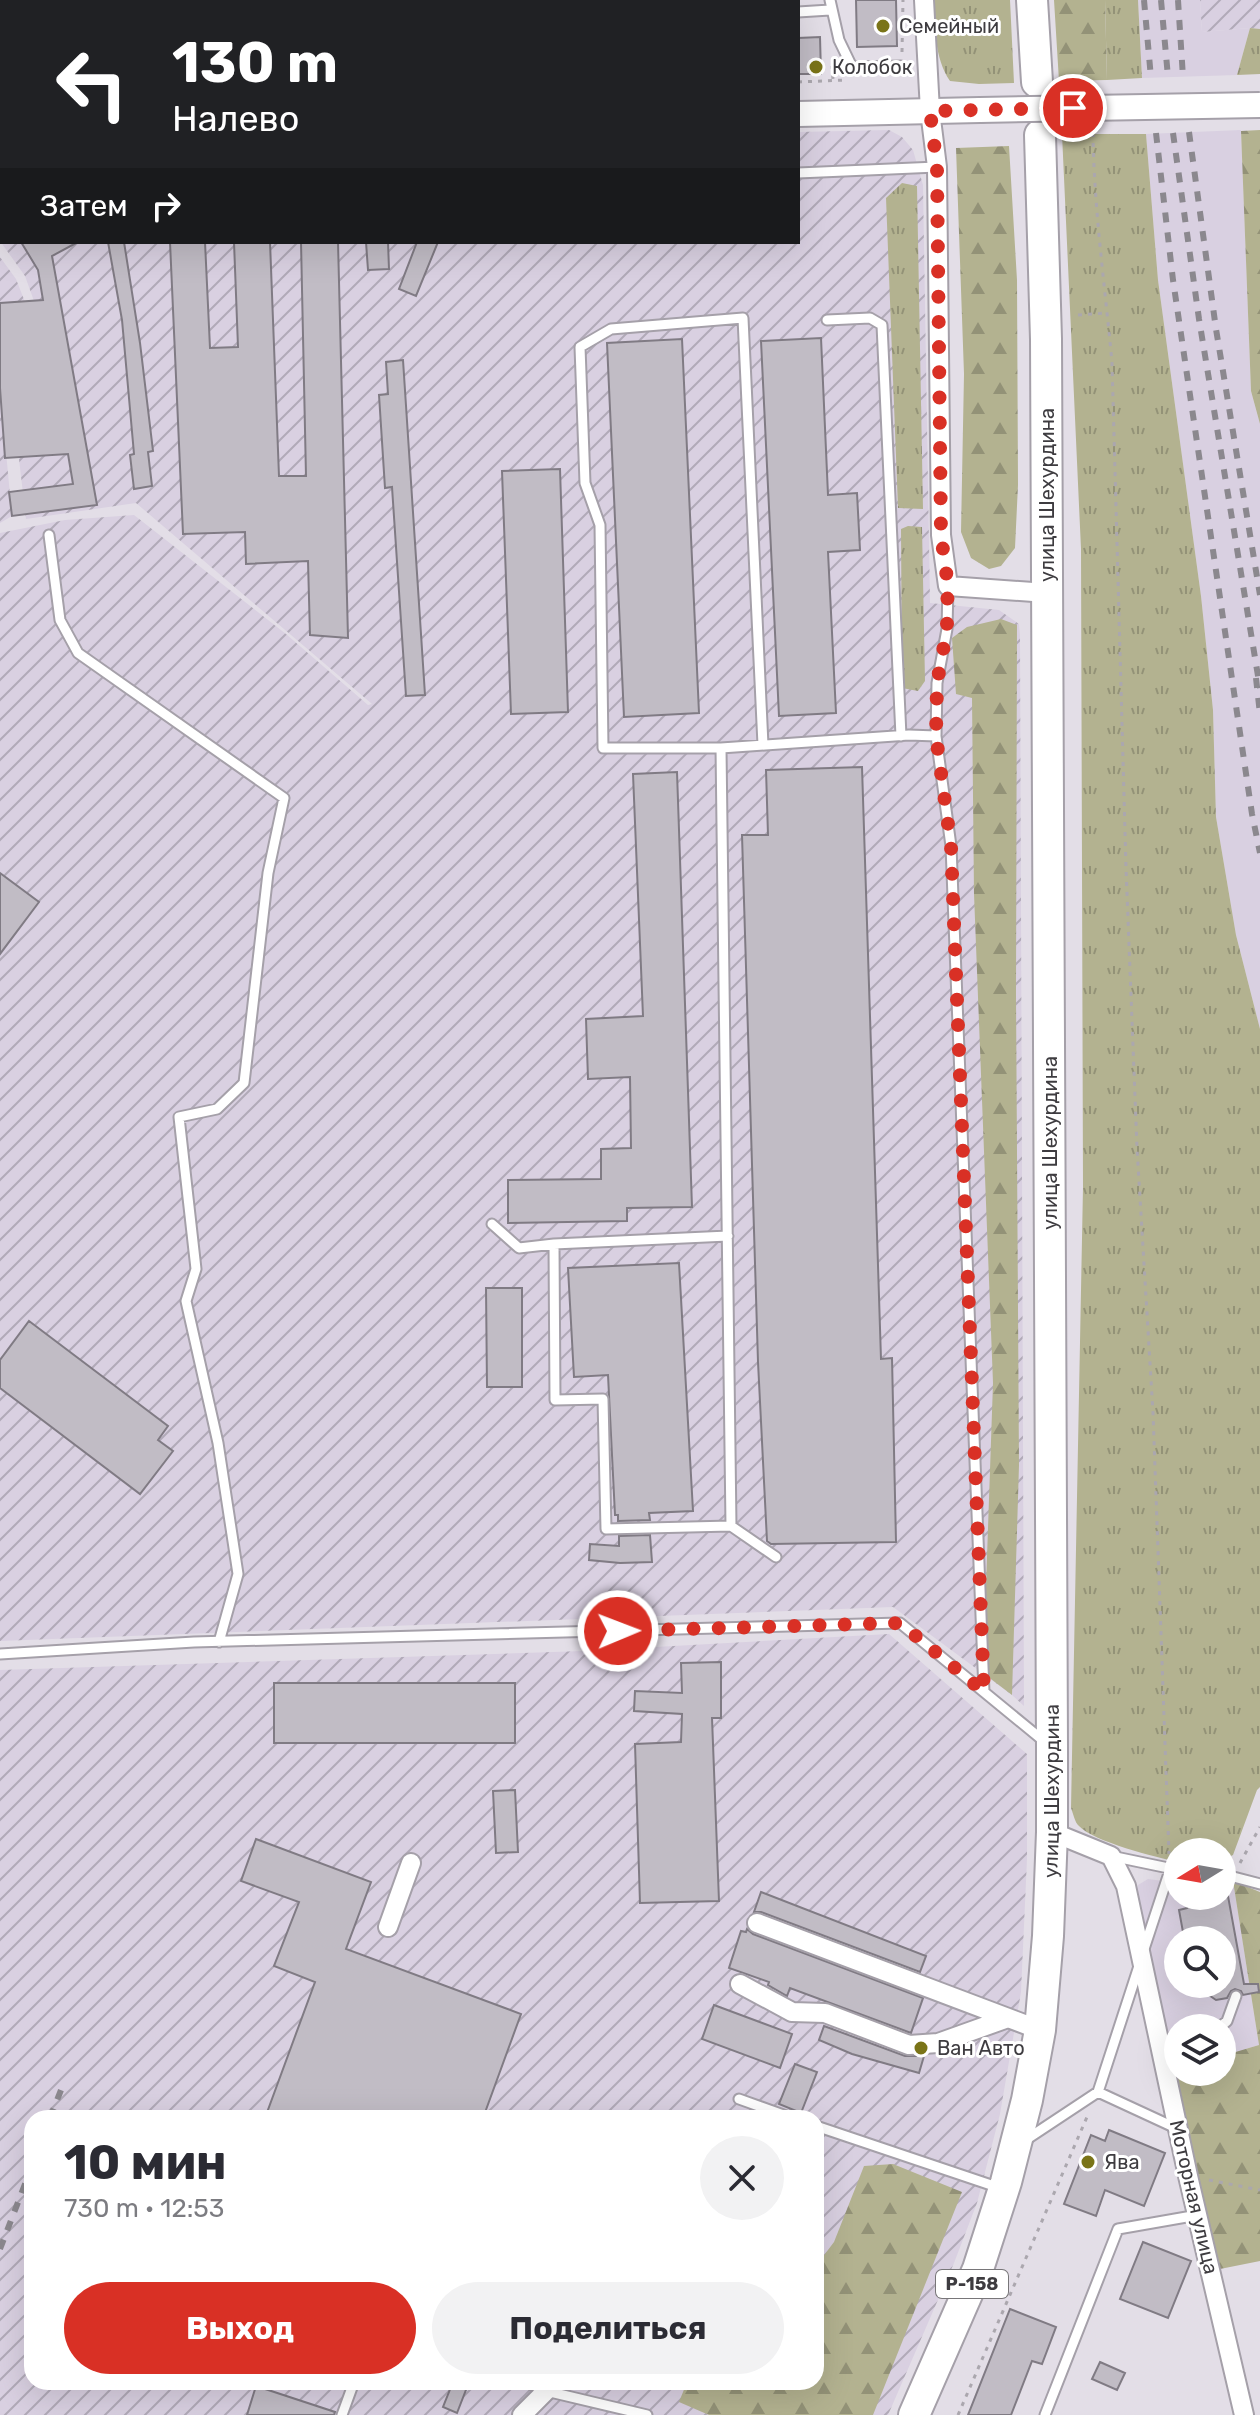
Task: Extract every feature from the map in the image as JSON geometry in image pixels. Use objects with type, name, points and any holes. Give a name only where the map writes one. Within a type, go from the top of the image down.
[{"type":"main road","points":[[1032,0],[1037,82]]},
{"type":"main road","name":"улица Шехурдина","points":[[1015,2147],[1040,2030],[1052,1832],[1046,339],[1040,135]]},
{"type":"main road","name":"Р-158","points":[[914,2415],[978,2269],[1015,2147]]},
{"type":"street","points":[[924,0],[930,111],[937,167],[941,535],[948,586],[1047,593]]},
{"type":"street","points":[[800,114],[1260,105]]},
{"type":"street","points":[[1052,1832],[1111,1856]]},
{"type":"street","name":"Моторная улица","points":[[1111,1856],[1126,1886],[1141,1958],[1164,2034]]},
{"type":"street","points":[[388,1927],[411,1863]]},
{"type":"street","points":[[757,1923],[1040,2030]]},
{"type":"street","points":[[740,1984],[792,2012],[825,2013],[909,2045],[938,2043],[1008,2018]]},
{"type":"street","name":"Моторная улица","points":[[1173,2086],[1188,2176],[1244,2415]]},
{"type":"street","points":[[522,2415],[546,2391]]},
{"type":"lane","points":[[800,12],[830,5],[839,40],[852,67],[901,66]]},
{"type":"lane","points":[[800,173],[937,167]]},
{"type":"lane","points":[[763,745],[743,318],[611,329],[580,347],[585,483],[600,525],[603,748],[721,748],[936,736]]},
{"type":"lane","points":[[827,320],[870,318],[882,325],[901,736]]},
{"type":"lane","points":[[49,535],[60,620],[78,653],[284,798],[268,873],[244,1083],[217,1109],[179,1117],[196,1269],[186,1301],[218,1443],[238,1574],[219,1642]]},
{"type":"lane","points":[[948,586],[947,629],[937,683],[936,736],[951,846],[984,1692]]},
{"type":"lane","points":[[721,748],[731,1526]]},
{"type":"lane","points":[[492,1224],[519,1248],[728,1236]]},
{"type":"lane","points":[[554,1244],[555,1400],[603,1399],[606,1529],[731,1526],[776,1557]]},
{"type":"lane","points":[[0,1654],[219,1642],[900,1623],[1052,1748]]},
{"type":"lane","points":[[1111,1856],[1164,1868]]},
{"type":"lane","points":[[1236,1878],[1260,1884]]},
{"type":"lane","points":[[1015,2147],[1098,2092],[1164,1897]]},
{"type":"lane","points":[[1098,2092],[1178,2129]]},
{"type":"lane","points":[[739,2099],[770,2110]]},
{"type":"lane","points":[[824,2129],[1004,2189]]},
{"type":"lane","points":[[1045,2415],[1118,2229],[1198,2215]]},
{"type":"lane","points":[[342,2415],[351,2390]]},
{"type":"lane","points":[[546,2391],[647,2415]]},
{"type":"path","points":[[901,66],[903,0]]},
{"type":"path","points":[[897,30],[904,29]]},
{"type":"path","points":[[821,66],[832,66],[833,80]]},
{"type":"path","points":[[1093,133],[1096,222],[1112,379],[1137,1148],[1173,1838]]},
{"type":"path","points":[[1078,315],[1107,313]]},
{"type":"path","points":[[1236,1861],[1260,1827]]},
{"type":"path","points":[[958,2415],[1098,2092]]},
{"type":"path","points":[[1188,2176],[1260,2190]]},
{"type":"shaded area","points":[[1138,0],[1200,0],[1202,32],[1250,28],[1237,75],[1142,78]]},
{"type":"shaded area","points":[[1200,0],[1260,0],[1260,29],[1202,32]]},
{"type":"shaded area","points":[[889,130],[902,137],[913,150],[923,185],[930,603],[999,610],[1019,624],[1020,635],[1024,1706],[893,1607],[0,1641],[0,533],[65,520],[134,515],[286,634],[368,705],[372,704],[136,503],[26,519],[1,305],[24,302],[0,303],[0,257],[16,279],[25,302],[34,301],[25,276],[2,244],[800,244],[800,132]]},
{"type":"shaded area","points":[[1241,130],[1251,391],[1260,424],[1260,1029],[1236,935],[1216,817],[1213,710],[1201,596],[1158,280],[1146,134]]},
{"type":"shaded area","points":[[0,388],[12,516],[0,523]]},
{"type":"shaded area","points":[[889,1634],[1027,1754],[1027,1859],[1021,1992],[1000,2114],[977,2203],[888,2415],[0,2415],[0,1670],[583,1651]]},
{"type":"shaded area","points":[[1148,1879],[1164,1881],[1164,1910],[1236,1910],[1236,1900],[1259,2045],[1236,2052],[1236,2014],[1164,2014],[1164,2029],[1134,1898],[1138,1885]]},
{"type":"green space","points":[[934,0],[1010,0],[1014,83],[950,81],[938,52]]},
{"type":"green space","points":[[1054,0],[1105,0],[1107,80],[1059,81]]},
{"type":"green space","points":[[1105,0],[1138,0],[1142,78],[1107,80]]},
{"type":"green space","points":[[1250,28],[1260,29],[1260,74],[1237,75]]},
{"type":"green space","points":[[1260,130],[1260,424],[1251,391],[1241,131]]},
{"type":"green space","points":[[1062,134],[1146,134],[1158,280],[1201,596],[1213,710],[1216,817],[1236,935],[1260,1029],[1260,1787],[1236,1847],[1236,1838],[1164,1838],[1164,1859],[1098,1838],[1079,1826],[1071,1808],[1083,1187],[1081,549]]},
{"type":"green space","points":[[1009,146],[1017,280],[1018,485],[1015,548],[1001,566],[989,569],[971,558],[961,532],[964,374],[956,148]]},
{"type":"green space","points":[[902,183],[917,186],[923,509],[898,508],[886,198]]},
{"type":"green space","points":[[922,527],[925,681],[918,691],[902,688],[901,529]]},
{"type":"green space","points":[[1001,619],[1017,625],[1019,1465],[1012,1695],[983,1673],[993,1383],[974,894],[972,698],[956,694],[952,638],[967,627]]},
{"type":"green space","points":[[1236,1882],[1260,1892],[1260,2261],[1220,2269],[1177,2086],[1236,2086],[1236,2052],[1259,2045],[1236,1900]]},
{"type":"green space","points":[[893,2164],[962,2192],[873,2415],[709,2415],[679,2402],[684,2390],[824,2390],[824,2255],[834,2242],[864,2166]]},
{"type":"building","points":[[856,0],[896,0],[897,46],[857,47]]},
{"type":"building","points":[[820,37],[821,74],[800,74],[800,38]]},
{"type":"building","points":[[22,244],[74,244],[52,256],[97,505],[12,516],[9,492],[73,484],[68,454],[5,458],[0,388],[0,303],[43,300],[38,270]]},
{"type":"building","points":[[108,244],[124,244],[153,451],[148,452],[152,486],[134,489],[130,455],[134,454],[122,320]]},
{"type":"building","points":[[170,244],[205,244],[210,348],[238,347],[234,244],[270,244],[279,476],[306,476],[301,244],[338,244],[348,638],[310,635],[308,561],[246,564],[245,532],[183,534]]},
{"type":"building","points":[[366,244],[388,244],[389,269],[368,270]]},
{"type":"building","points":[[416,244],[437,244],[416,296],[399,289]]},
{"type":"building","points":[[821,338],[828,495],[857,493],[860,550],[828,552],[836,713],[779,716],[761,341]]},
{"type":"building","points":[[682,339],[699,713],[624,717],[607,343]]},
{"type":"building","points":[[403,360],[425,695],[406,696],[392,487],[385,488],[379,395],[388,394],[386,362]]},
{"type":"building","points":[[560,469],[568,712],[511,714],[502,471]]},
{"type":"building","points":[[862,767],[881,1359],[892,1358],[896,1542],[771,1544],[767,1541],[758,1362],[742,835],[768,835],[766,770]]},
{"type":"building","points":[[677,772],[692,1207],[627,1208],[627,1221],[508,1223],[508,1180],[601,1179],[601,1149],[631,1148],[630,1077],[588,1079],[586,1019],[643,1016],[633,774]]},
{"type":"building","points":[[0,873],[39,902],[0,954]]},
{"type":"building","points":[[679,1263],[693,1511],[649,1513],[650,1520],[618,1521],[618,1515],[615,1515],[608,1375],[574,1377],[568,1268]]},
{"type":"building","points":[[486,1288],[522,1288],[522,1387],[487,1387]]},
{"type":"building","points":[[29,1321],[168,1426],[158,1440],[173,1451],[140,1494],[0,1388],[0,1360]]},
{"type":"building","points":[[650,1535],[652,1562],[589,1560],[590,1544],[619,1546],[619,1536]]},
{"type":"building","points":[[721,1662],[721,1718],[712,1718],[719,1901],[640,1903],[635,1744],[681,1742],[682,1714],[634,1711],[635,1691],[682,1693],[681,1663]]},
{"type":"building","points":[[274,1683],[515,1683],[515,1743],[274,1743]]},
{"type":"building","points":[[515,1790],[518,1852],[496,1853],[493,1791]]},
{"type":"building","points":[[256,1839],[371,1882],[346,1949],[521,2014],[486,2110],[268,2110],[315,1982],[274,1966],[299,1902],[241,1881]]},
{"type":"building","points":[[761,1892],[926,1956],[920,1972],[754,1912]]},
{"type":"building","points":[[1179,1910],[1231,1910],[1233,1926],[1182,1926]]},
{"type":"building","points":[[747,1929],[753,1934],[923,1998],[911,2033],[790,1988],[787,1996],[768,1985],[769,1982],[729,1968],[741,1931],[746,1932]]},
{"type":"building","points":[[1236,1940],[1244,1984],[1258,1984],[1259,1992],[1243,1995],[1236,1989]]},
{"type":"building","points":[[714,2005],[792,2034],[780,2068],[702,2039]]},
{"type":"building","points":[[824,2026],[905,2056],[924,2056],[919,2073],[852,2054],[819,2040]]},
{"type":"building","points":[[795,2064],[817,2072],[802,2110],[779,2104]]},
{"type":"building","points":[[1109,2130],[1165,2153],[1144,2206],[1105,2190],[1096,2216],[1064,2204],[1091,2135],[1105,2141]]},
{"type":"building","points":[[1143,2242],[1191,2261],[1168,2318],[1120,2299]]},
{"type":"building","points":[[1010,2309],[1056,2327],[1042,2364],[1032,2361],[1011,2415],[968,2415]]},
{"type":"building","points":[[1100,2362],[1125,2373],[1117,2390],[1092,2379]]},
{"type":"building","points":[[255,2390],[268,2390],[335,2412],[334,2415],[247,2415]]},
{"type":"building","points":[[450,2390],[466,2390],[457,2413],[443,2407]]},
{"type":"railway","points":[[1144,0],[1151,78]]},
{"type":"railway","points":[[1161,0],[1168,77]]},
{"type":"railway","points":[[1178,0],[1183,77]]},
{"type":"railway","points":[[1189,132],[1216,329],[1260,595]]},
{"type":"railway","points":[[1156,133],[1173,280],[1260,853]]},
{"type":"railway","points":[[1173,133],[1199,319],[1260,688]]},
{"type":"railway","points":[[1256,678],[1260,714]]},
{"type":"railway","points":[[53,2110],[61,2090]]},
{"type":"railway","points":[[0,2249],[24,2187]]},
{"type":"place","name":"Семейный","points":[[883,26]]},
{"type":"place","name":"Колобок","points":[[816,67]]},
{"type":"place","name":"Ван Авто","points":[[921,2048]]},
{"type":"place","name":"Ява","points":[[1088,2162]]},
{"type":"route","points":[[618,1631],[900,1623],[984,1692],[951,846],[936,736],[937,683],[947,629],[948,586],[941,535],[937,167],[930,111],[1073,108]]}]
